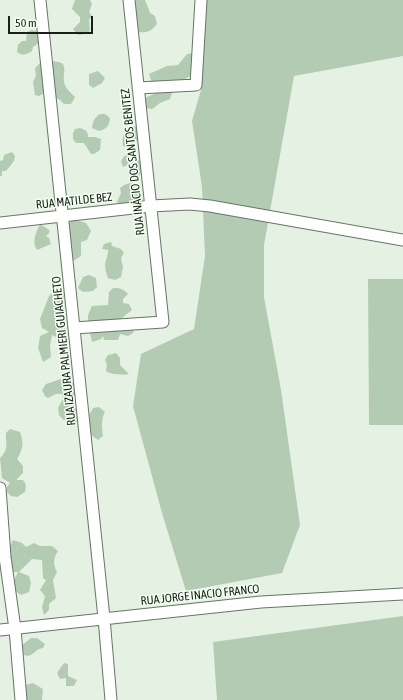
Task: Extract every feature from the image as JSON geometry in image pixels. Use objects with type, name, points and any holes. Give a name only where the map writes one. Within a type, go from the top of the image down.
[{"type":"street","name":"RUA IZAURA PALMIERI GUIACHETO","points":[[40,0],[104,618],[111,700]]},
{"type":"street","name":"RUA INÁCIO DOS SANTOS BENITEZ","points":[[74,328],[163,322],[129,0]]},
{"type":"street","points":[[138,88],[196,86],[201,0]]},
{"type":"street","name":"RUA MATILDE BEZ","points":[[0,223],[150,206],[190,204],[294,220],[403,240]]},
{"type":"street","points":[[0,488],[5,557],[15,629],[21,700]]},
{"type":"street","name":"RUA JORGE INACIO FRANCO","points":[[0,630],[261,602],[403,594]]},
{"type":"green space","points":[[75,0],[90,0],[92,4],[89,12],[92,16],[89,20],[90,31],[84,34],[78,35],[73,29],[80,22],[80,17],[72,9]]},
{"type":"green space","points":[[129,0],[145,0],[150,13],[155,16],[157,24],[149,31],[138,32],[138,24],[133,24]]},
{"type":"green space","points":[[206,0],[403,0],[403,56],[294,76],[264,245],[264,297],[281,390],[300,525],[282,573],[186,591],[162,513],[133,406],[141,354],[194,329],[205,256],[202,187],[192,121],[201,90]]},
{"type":"green space","points":[[32,30],[41,34],[42,41],[33,47],[32,51],[28,53],[21,54],[17,52],[18,45],[22,41],[26,41],[27,32]]},
{"type":"green space","points":[[194,53],[193,75],[175,86],[170,99],[160,103],[152,109],[145,108],[145,98],[156,93],[156,86],[152,83],[149,74],[167,66],[178,65],[187,54]]},
{"type":"green space","points":[[51,61],[63,64],[64,83],[75,97],[71,104],[64,104],[52,96],[51,89],[39,96],[35,95],[33,82],[36,76],[35,68],[40,63],[43,68]]},
{"type":"green space","points":[[98,71],[105,78],[102,83],[93,88],[89,85],[89,74]]},
{"type":"green space","points":[[100,114],[105,114],[110,118],[107,127],[99,131],[92,128],[94,120]]},
{"type":"green space","points":[[130,126],[135,126],[139,129],[141,136],[131,145],[123,146],[124,135]]},
{"type":"green space","points":[[75,129],[84,129],[88,133],[88,137],[101,139],[100,150],[94,154],[91,154],[84,143],[76,143],[73,139],[73,133]]},
{"type":"green space","points":[[12,152],[15,156],[14,161],[6,171],[2,171],[2,176],[0,176],[0,161],[3,160],[4,155]]},
{"type":"green space","points":[[132,153],[142,167],[138,177],[132,177],[130,174],[130,164],[123,167],[121,162],[125,156]]},
{"type":"green space","points":[[130,183],[135,186],[134,190],[141,194],[138,205],[121,206],[117,202],[121,193],[120,188]]},
{"type":"green space","points":[[70,218],[86,223],[91,231],[87,240],[81,242],[81,256],[75,260],[68,260],[65,223]]},
{"type":"green space","points":[[41,225],[50,232],[46,236],[49,238],[51,244],[37,250],[35,238],[36,232]]},
{"type":"green space","points":[[111,242],[112,246],[121,249],[124,253],[121,258],[123,267],[121,277],[115,280],[108,278],[105,264],[108,250],[102,249],[104,244]]},
{"type":"green space","points":[[89,275],[96,278],[97,287],[93,291],[83,292],[78,288],[83,277]]},
{"type":"green space","points":[[368,279],[403,279],[403,425],[369,425]]},
{"type":"green space","points":[[60,286],[63,288],[64,301],[62,322],[67,331],[64,341],[52,335],[50,346],[51,357],[43,362],[38,348],[40,336],[49,332],[42,328],[40,319],[49,296]]},
{"type":"green space","points":[[113,288],[122,289],[128,294],[123,299],[123,303],[129,304],[132,310],[122,318],[121,321],[134,329],[133,333],[128,336],[120,334],[118,340],[104,340],[103,336],[101,339],[92,342],[90,333],[93,329],[88,323],[88,315],[92,306],[108,305],[109,292]]},
{"type":"green space","points":[[116,353],[120,358],[120,365],[129,374],[120,375],[106,371],[107,365],[105,360],[108,355]]},
{"type":"green space","points":[[61,379],[72,382],[76,385],[78,391],[72,404],[76,409],[78,422],[67,422],[59,415],[58,408],[63,399],[62,394],[56,394],[48,398],[42,390],[46,384]]},
{"type":"green space","points":[[99,407],[105,412],[102,420],[103,436],[98,440],[91,435],[89,415],[93,408]]},
{"type":"green space","points":[[10,429],[20,432],[22,439],[22,449],[17,459],[23,466],[23,473],[16,480],[23,480],[26,485],[25,492],[17,497],[11,496],[7,492],[7,487],[10,483],[2,478],[0,458],[6,449],[6,433]]},
{"type":"green space","points":[[13,540],[22,543],[26,547],[34,543],[40,546],[52,546],[58,551],[54,562],[57,572],[53,580],[56,598],[49,604],[49,610],[44,615],[42,607],[45,596],[40,590],[46,580],[43,578],[42,560],[32,559],[19,572],[29,576],[31,583],[29,592],[21,595],[12,589],[18,572],[13,572],[11,560],[7,559],[6,549],[10,547]]},
{"type":"green space","points":[[403,616],[403,700],[217,700],[213,642]]},
{"type":"green space","points":[[31,638],[37,638],[45,644],[43,648],[37,650],[31,655],[25,656],[22,654],[21,646]]},
{"type":"green space","points":[[64,663],[68,664],[68,676],[77,680],[74,686],[66,686],[66,678],[60,679],[57,673]]},
{"type":"green space","points":[[33,683],[43,689],[42,700],[23,700],[23,690],[26,685]]}]
